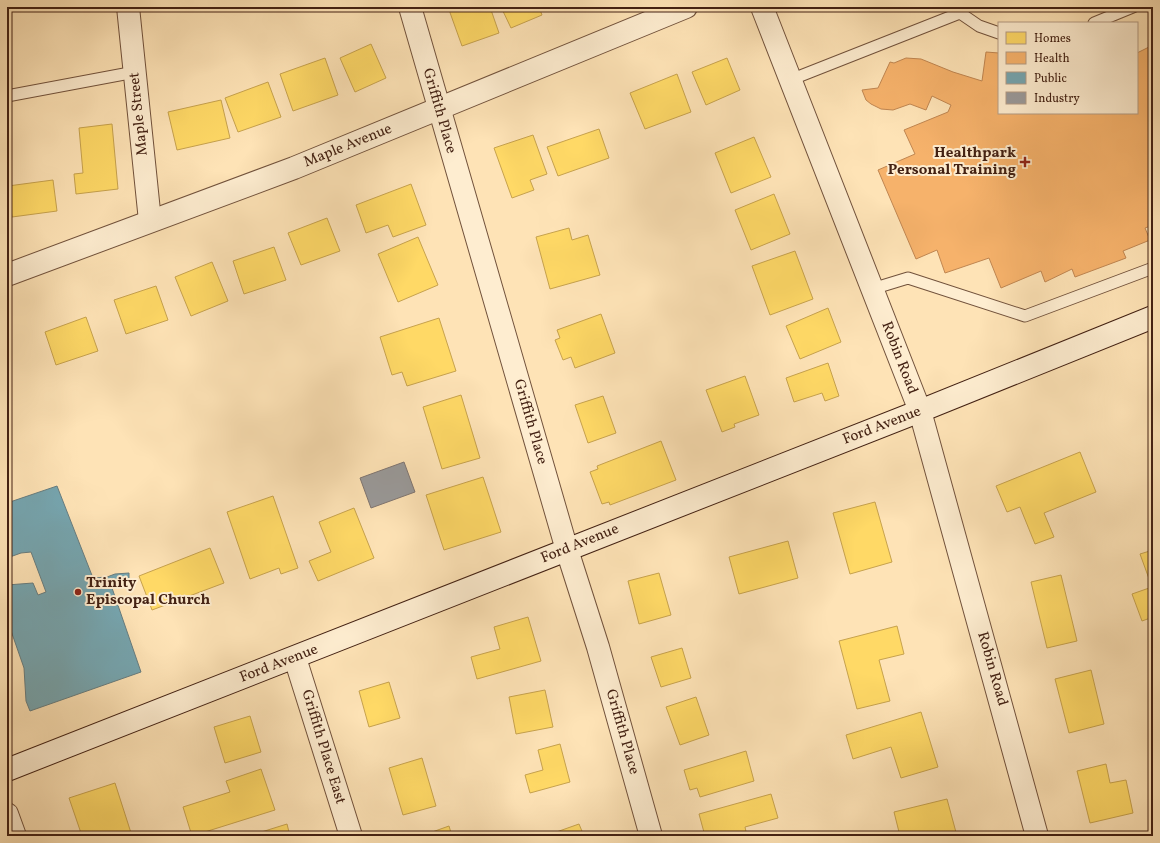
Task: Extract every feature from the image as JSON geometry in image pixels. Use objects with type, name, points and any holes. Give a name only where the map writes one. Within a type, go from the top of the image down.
[{"type":"street","name":"Maple Street","points":[[128,7],[150,221]]},
{"type":"street","name":"Griffith Place","points":[[410,7],[567,550],[598,647],[651,836]]},
{"type":"street","name":"Maple Avenue","points":[[7,275],[294,168],[439,110],[686,7]]},
{"type":"street","name":"Robin Road","points":[[762,7],[920,411],[1037,836]]},
{"type":"street","name":"Ford Avenue","points":[[7,770],[1152,321]]},
{"type":"street","name":"Griffith Place East","points":[[295,658],[351,836]]},
{"type":"street","points":[[7,814],[15,836]]},
{"type":"lane","points":[[1096,22],[1133,7]]},
{"type":"lane","points":[[790,80],[960,13],[979,26],[998,33]]},
{"type":"lane","points":[[7,96],[135,72]]},
{"type":"lane","points":[[872,289],[908,278],[1025,316],[1153,268]]},
{"type":"building: Homes","points":[[448,7],[490,7],[499,33],[462,46]]},
{"type":"building: Homes","points":[[501,7],[539,7],[542,15],[511,28]]},
{"type":"building: Homes","points":[[371,44],[386,78],[355,92],[340,58]]},
{"type":"building: Homes","points":[[325,58],[338,95],[293,111],[280,74]]},
{"type":"building: Homes","points":[[727,58],[740,90],[706,105],[692,72]]},
{"type":"building: Homes","points":[[677,74],[691,112],[645,129],[630,93]]},
{"type":"building: Homes","points":[[268,82],[281,117],[238,132],[225,98]]},
{"type":"building: Homes","points":[[221,100],[230,138],[177,150],[168,112]]},
{"type":"building: Homes","points":[[112,124],[118,189],[76,194],[74,174],[83,173],[79,128]]},
{"type":"building: Homes","points":[[599,129],[609,158],[558,176],[547,147]]},
{"type":"building: Homes","points":[[533,135],[547,174],[530,180],[534,190],[512,198],[494,148]]},
{"type":"building: Homes","points":[[754,137],[771,177],[731,193],[715,153]]},
{"type":"building: Homes","points":[[53,180],[57,211],[12,217],[8,186]]},
{"type":"building: Homes","points":[[411,184],[426,225],[393,237],[388,225],[366,233],[356,205]]},
{"type":"building: Homes","points":[[774,194],[790,234],[751,250],[735,210]]},
{"type":"building: Homes","points":[[327,218],[340,251],[301,265],[288,233]]},
{"type":"building: Homes","points":[[569,228],[572,240],[588,235],[600,275],[550,289],[536,237]]},
{"type":"building: Homes","points":[[418,237],[438,285],[398,302],[378,254]]},
{"type":"building: Homes","points":[[274,247],[286,280],[244,294],[233,261]]},
{"type":"building: Homes","points":[[795,251],[813,299],[770,315],[752,266]]},
{"type":"building: Homes","points":[[212,262],[228,301],[191,316],[175,277]]},
{"type":"building: Homes","points":[[156,286],[168,320],[126,334],[114,300]]},
{"type":"building: Homes","points":[[828,308],[841,342],[800,359],[786,326]]},
{"type":"building: Homes","points":[[601,314],[615,353],[575,368],[571,357],[563,360],[555,340],[560,338],[557,330]]},
{"type":"building: Homes","points":[[86,317],[98,351],[56,365],[45,332]]},
{"type":"building: Homes","points":[[439,318],[456,371],[407,386],[402,372],[392,375],[380,337]]},
{"type":"building: Homes","points":[[828,363],[839,396],[825,401],[822,393],[794,402],[786,378]]},
{"type":"building: Homes","points":[[745,376],[759,415],[734,424],[735,427],[722,432],[706,390]]},
{"type":"building: Homes","points":[[461,395],[480,458],[442,469],[423,407]]},
{"type":"building: Homes","points":[[603,396],[616,433],[588,443],[575,405]]},
{"type":"building: Homes","points":[[661,441],[676,480],[610,505],[609,502],[602,504],[590,472],[598,469],[597,466]]},
{"type":"building: Homes","points":[[1080,452],[1096,492],[1044,513],[1054,537],[1035,544],[1020,507],[1007,512],[996,486]]},
{"type":"building: Homes","points":[[483,477],[501,532],[444,550],[426,495]]},
{"type":"building: Homes","points":[[273,496],[298,568],[281,574],[279,568],[250,579],[227,512]]},
{"type":"building: Homes","points":[[875,502],[892,562],[850,574],[833,513]]},
{"type":"building: Homes","points":[[354,508],[374,558],[318,581],[309,561],[331,552],[319,522]]},
{"type":"building: Homes","points":[[788,541],[798,578],[739,594],[729,557]]},
{"type":"building: Homes","points":[[210,548],[224,583],[152,610],[139,576]]},
{"type":"building: Homes","points":[[1153,550],[1153,617],[1142,621],[1132,594],[1152,587],[1140,554]]},
{"type":"building: Homes","points":[[659,573],[671,615],[639,624],[628,581]]},
{"type":"building: Homes","points":[[1061,575],[1077,641],[1047,648],[1031,582]]},
{"type":"building: Homes","points":[[528,617],[541,661],[477,679],[471,657],[500,649],[494,627]]},
{"type":"building: Homes","points":[[897,626],[904,654],[879,660],[890,701],[857,709],[839,641]]},
{"type":"building: Homes","points":[[682,648],[691,678],[661,687],[651,657]]},
{"type":"building: Homes","points":[[1091,670],[1104,724],[1069,733],[1055,679]]},
{"type":"building: Homes","points":[[389,682],[400,718],[369,727],[359,691]]},
{"type":"building: Homes","points":[[545,690],[553,727],[516,734],[509,697]]},
{"type":"building: Homes","points":[[696,697],[709,735],[680,745],[666,707]]},
{"type":"building: Homes","points":[[921,712],[938,767],[901,778],[891,747],[853,759],[846,735]]},
{"type":"building: Homes","points":[[250,716],[261,752],[225,763],[214,727]]},
{"type":"building: Homes","points":[[560,744],[570,782],[530,793],[525,775],[543,770],[538,750]]},
{"type":"building: Homes","points":[[746,751],[754,781],[700,797],[697,788],[690,790],[684,770]]},
{"type":"building: Homes","points":[[422,758],[436,806],[403,815],[389,768]]},
{"type":"building: Homes","points":[[1106,764],[1110,783],[1126,780],[1133,813],[1090,823],[1077,771]]},
{"type":"building: Homes","points":[[261,769],[275,810],[192,836],[183,807],[230,792],[226,781]]},
{"type":"building: Homes","points":[[115,783],[132,836],[82,836],[69,798]]},
{"type":"building: Homes","points":[[771,794],[778,818],[745,827],[747,836],[705,836],[699,814]]},
{"type":"building: Homes","points":[[947,799],[957,836],[900,836],[894,812]]},
{"type":"building: Homes","points":[[287,824],[290,836],[255,836],[255,834]]},
{"type":"building: Homes","points":[[579,824],[584,836],[545,836]]},
{"type":"building: Homes","points":[[449,826],[452,836],[421,836]]},
{"type":"building: Health","name":"Healthpark Personal Training","points":[[1153,45],[1153,225],[1145,228],[1150,240],[1123,251],[1126,258],[1075,277],[1072,269],[1045,282],[1041,271],[1001,288],[989,258],[945,273],[937,250],[916,259],[878,170],[915,154],[904,130],[948,112],[951,105],[932,96],[926,110],[910,104],[893,110],[881,109],[871,104],[866,100],[862,90],[878,88],[890,62],[894,63],[906,58],[921,59],[953,72],[982,81],[986,52],[998,53],[998,114],[1138,114],[1138,52]]},
{"type":"building: Public","points":[[57,486],[93,578],[129,573],[129,582],[112,588],[141,672],[30,711],[26,701],[24,668],[9,625],[7,626],[7,585],[33,583],[38,595],[46,592],[31,552],[21,553],[7,558],[7,503]]},
{"type":"building: Industry","points":[[404,462],[415,492],[371,508],[360,478]]},
{"type":"place","name":"Healthpark Personal Training","points":[[1025,162]]},
{"type":"place","name":"Trinity Episcopal Church","points":[[78,592]]}]
